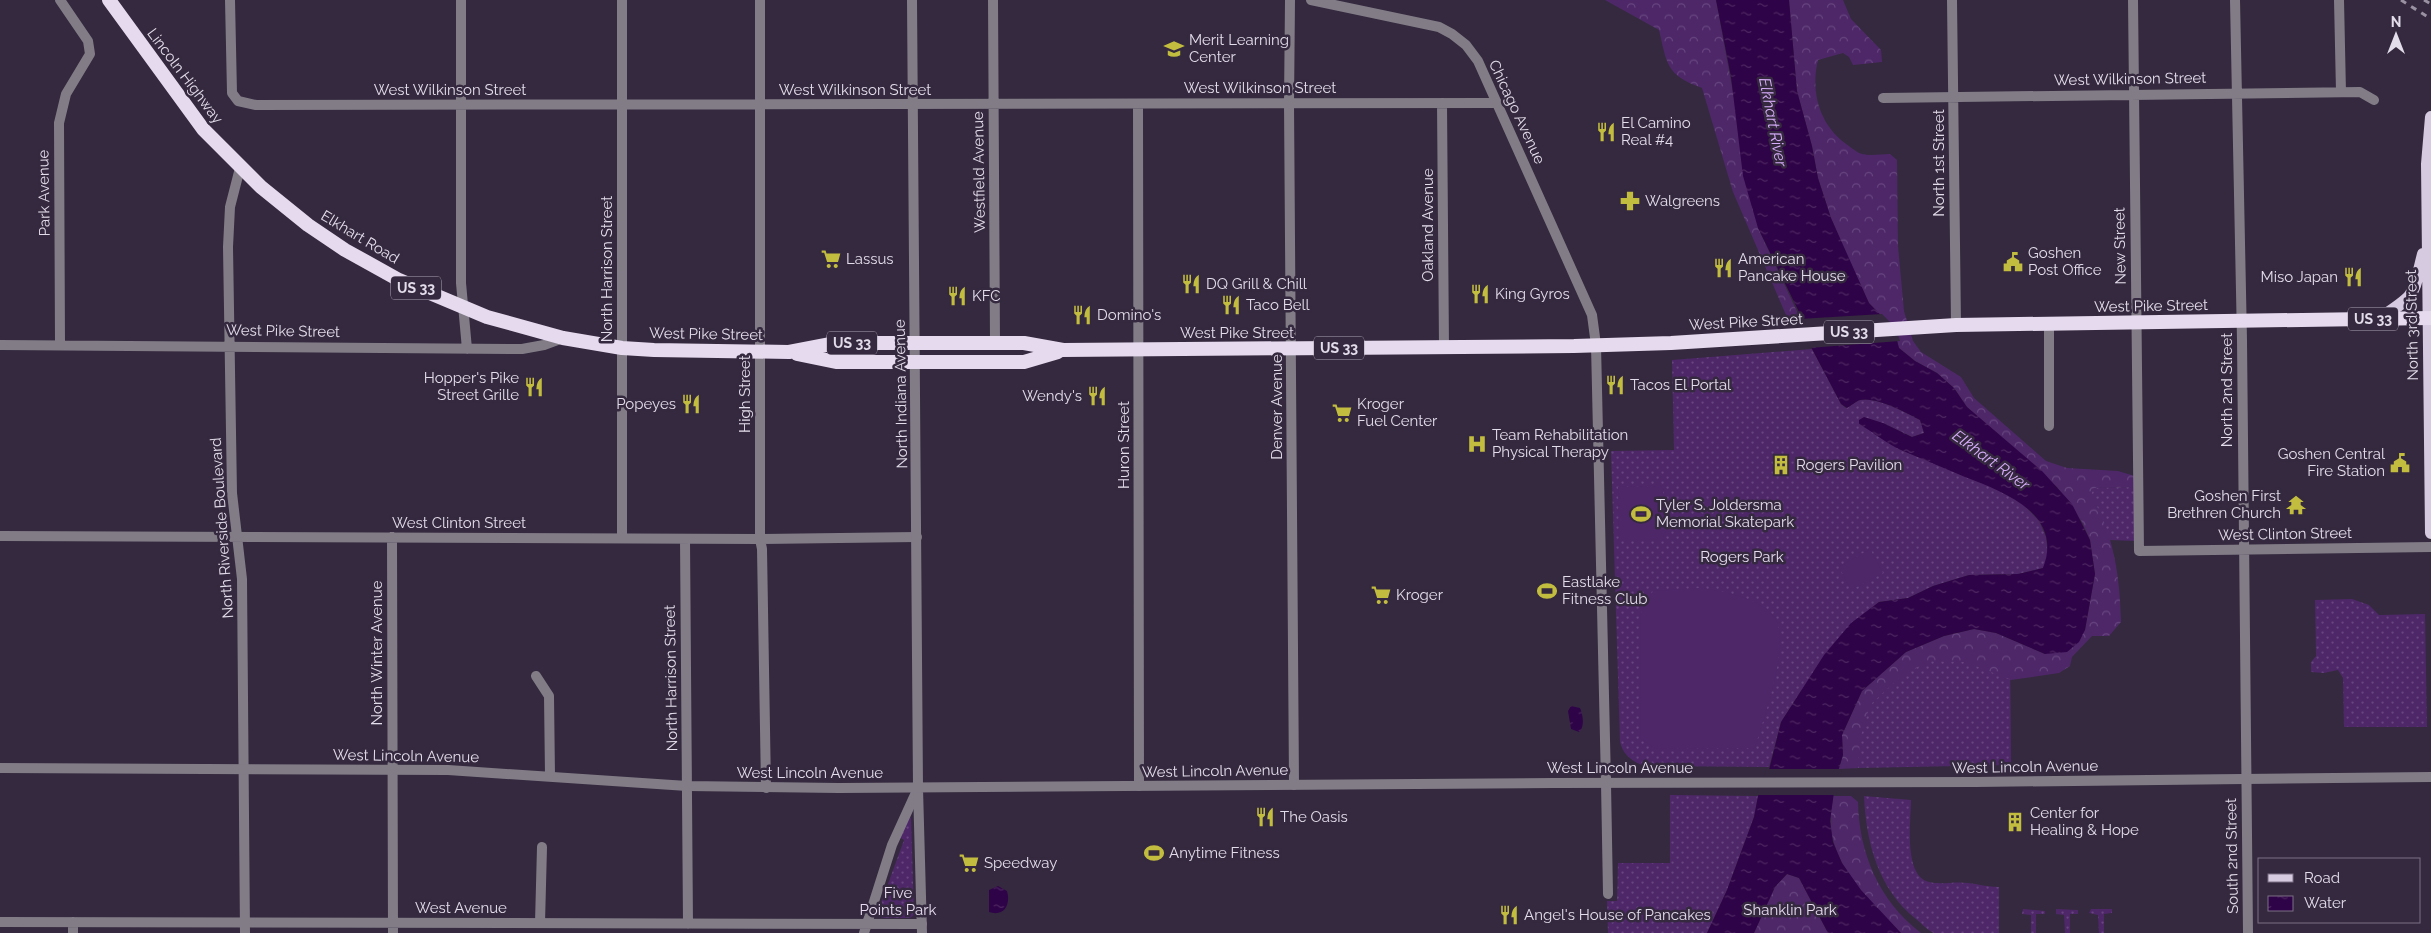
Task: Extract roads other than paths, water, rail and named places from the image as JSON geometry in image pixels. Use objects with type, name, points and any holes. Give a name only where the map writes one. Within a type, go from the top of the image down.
[{"type":"highway","name":"Lincoln Highway","points":[[109,0],[203,129],[240,168]]},
{"type":"highway","name":"Elkhart Road","points":[[240,168],[308,225],[345,250],[399,280],[502,322],[563,338],[622,348]]},
{"type":"highway","name":"West Pike Street","points":[[622,348],[789,352],[836,343],[1024,343],[1063,350],[1444,348],[1596,345],[1956,326],[2430,318]]},
{"type":"highway","name":"West Pike Street","points":[[789,352],[836,362],[1024,362],[1063,350]]},
{"type":"main road","name":"North 3rd Street","points":[[2431,117],[2427,164],[2431,533]]},
{"type":"main road","points":[[2380,318],[2408,300],[2413,293],[2427,237]]},
{"type":"street","name":"Park Avenue","points":[[60,0],[84,35],[90,48],[88,59],[74,78],[66,94],[58,123],[60,345]]},
{"type":"street","name":"West Wilkinson Street","points":[[230,0],[230,78],[235,98],[246,104],[993,105],[1497,103]]},
{"type":"street","points":[[461,0],[461,283],[467,349]]},
{"type":"street","name":"North Harrison Street","points":[[622,0],[622,538]]},
{"type":"street","name":"High Street","points":[[760,0],[760,539],[762,549],[766,788]]},
{"type":"street","name":"North Indiana Avenue","points":[[912,0],[912,235],[916,344],[918,788],[922,928]]},
{"type":"street","name":"Westfield Avenue","points":[[992,0],[995,343]]},
{"type":"street","name":"Denver Avenue","points":[[1290,0],[1289,103],[1294,785]]},
{"type":"street","name":"Chicago Avenue","points":[[1311,0],[1422,22],[1452,34],[1466,45],[1478,62],[1592,315],[1596,345],[1608,894]]},
{"type":"street","name":"North 1st Street","points":[[1952,0],[1956,326]]},
{"type":"street","name":"New Street","points":[[2133,0],[2139,551]]},
{"type":"street","name":"North 2nd Street","points":[[2235,0],[2246,780]]},
{"type":"street","points":[[2339,0],[2341,92]]},
{"type":"street","name":"West Wilkinson Street","points":[[1883,98],[2360,92],[2374,100]]},
{"type":"street","name":"Oakland Avenue","points":[[1442,103],[1444,348]]},
{"type":"street","name":"Huron Street","points":[[1138,104],[1139,786]]},
{"type":"street","name":"North Riverside Boulevard","points":[[240,168],[228,221],[232,493],[242,580],[245,928]]},
{"type":"street","points":[[2049,324],[2049,426]]},
{"type":"street","name":"West Pike Street","points":[[0,345],[522,349],[544,345],[563,338]]},
{"type":"street","name":"West Clinton Street","points":[[0,536],[685,539],[917,537]]},
{"type":"street","name":"North Winter Avenue","points":[[392,537],[394,928]]},
{"type":"street","name":"North Harrison Street","points":[[685,539],[688,924]]},
{"type":"street","name":"West Clinton Street","points":[[2139,551],[2431,547]]},
{"type":"street","points":[[536,676],[549,696],[550,776]]},
{"type":"street","name":"West Lincoln Avenue","points":[[0,768],[392,769],[550,776],[687,786],[766,788],[1606,783],[1742,784],[2431,777]]},
{"type":"street","name":"South 2nd Street","points":[[2246,780],[2248,933]]},
{"type":"street","points":[[865,929],[892,845],[918,788]]},
{"type":"street","points":[[540,923],[542,847]]},
{"type":"street","name":"West Avenue","points":[[0,922],[73,928],[394,928],[540,923],[688,924],[865,929],[922,928]]},
{"type":"water","name":"Elkhart River","points":[[1716,0],[1789,0],[1797,91],[1812,146],[1818,178],[1831,218],[1869,303],[1894,329],[1899,348],[1915,361],[1937,373],[1954,388],[1967,407],[2042,471],[2072,504],[2090,540],[2095,574],[2085,630],[2079,642],[2067,652],[2045,654],[1996,633],[1974,629],[1944,636],[1906,652],[1862,691],[1842,735],[1843,755],[1836,778],[1830,821],[1833,842],[1842,863],[1861,890],[1901,933],[1828,933],[1799,878],[1787,874],[1775,887],[1754,933],[1707,933],[1727,890],[1754,817],[1758,796],[1767,778],[1781,722],[1824,655],[1851,623],[1879,602],[1908,598],[1933,586],[1969,575],[2018,574],[2043,568],[2047,549],[2045,533],[2038,519],[2012,498],[1896,447],[1859,424],[1859,420],[1864,417],[1883,423],[1912,437],[1924,433],[1920,420],[1874,400],[1860,400],[1847,408],[1841,404],[1812,349],[1800,314],[1758,228],[1743,176],[1731,77]]},
{"type":"water","points":[[1571,706],[1580,708],[1583,717],[1583,724],[1579,732],[1571,729],[1568,711]]},
{"type":"water","points":[[998,886],[1007,891],[1007,905],[999,913],[989,912],[989,890]]},
{"type":"railway","points":[[2401,0],[2431,19]]},
{"type":"railway","points":[[2424,0],[2431,4]]},
{"type":"place","name":"Merit Learning Center","points":[[1174,49]]},
{"type":"place","name":"El Camino Real #4","points":[[1606,132]]},
{"type":"place","name":"Walgreens","points":[[1630,201]]},
{"type":"place","name":"Lassus","points":[[831,259]]},
{"type":"place","name":"Goshen Post Office","points":[[2013,262]]},
{"type":"place","name":"American Pancake House","points":[[1723,268]]},
{"type":"place","name":"Miso Japan","points":[[2353,277]]},
{"type":"place","name":"DQ Grill & Chill","points":[[1191,284]]},
{"type":"place","name":"King Gyros","points":[[1480,294]]},
{"type":"place","name":"KFC","points":[[957,296]]},
{"type":"place","name":"Taco Bell","points":[[1231,305]]},
{"type":"place","name":"Domino's","points":[[1082,315]]},
{"type":"place","name":"Tacos El Portal","points":[[1615,385]]},
{"type":"place","name":"Hopper's Pike Street Grille","points":[[534,387]]},
{"type":"place","name":"Wendy's","points":[[1097,396]]},
{"type":"place","name":"Popeyes","points":[[691,404]]},
{"type":"place","name":"Kroger Fuel Center","points":[[1342,413]]},
{"type":"place","name":"Team Rehabilitation Physical Therapy","points":[[1477,444]]},
{"type":"place","name":"Goshen Central Fire Station","points":[[2400,463]]},
{"type":"place","name":"Rogers Pavilion","points":[[1781,465]]},
{"type":"place","name":"Goshen First Brethren Church","points":[[2296,505]]},
{"type":"place","name":"Tyler S. Joldersma Memorial Skatepark","points":[[1641,514]]},
{"type":"place","name":"Eastlake Fitness Club","points":[[1547,591]]},
{"type":"place","name":"Kroger","points":[[1381,595]]},
{"type":"place","name":"The Oasis","points":[[1265,817]]},
{"type":"place","name":"Center for Healing & Hope","points":[[2015,822]]},
{"type":"place","name":"Anytime Fitness","points":[[1154,853]]},
{"type":"place","name":"Speedway","points":[[969,863]]},
{"type":"place","name":"Angel's House of Pancakes","points":[[1509,915]]},
{"type":"park label","name":"Rogers Park","points":[[1742,557]]},
{"type":"park label","name":"Five Points Park","points":[[898,902]]},
{"type":"park label","name":"Shanklin Park","points":[[1790,910]]}]
